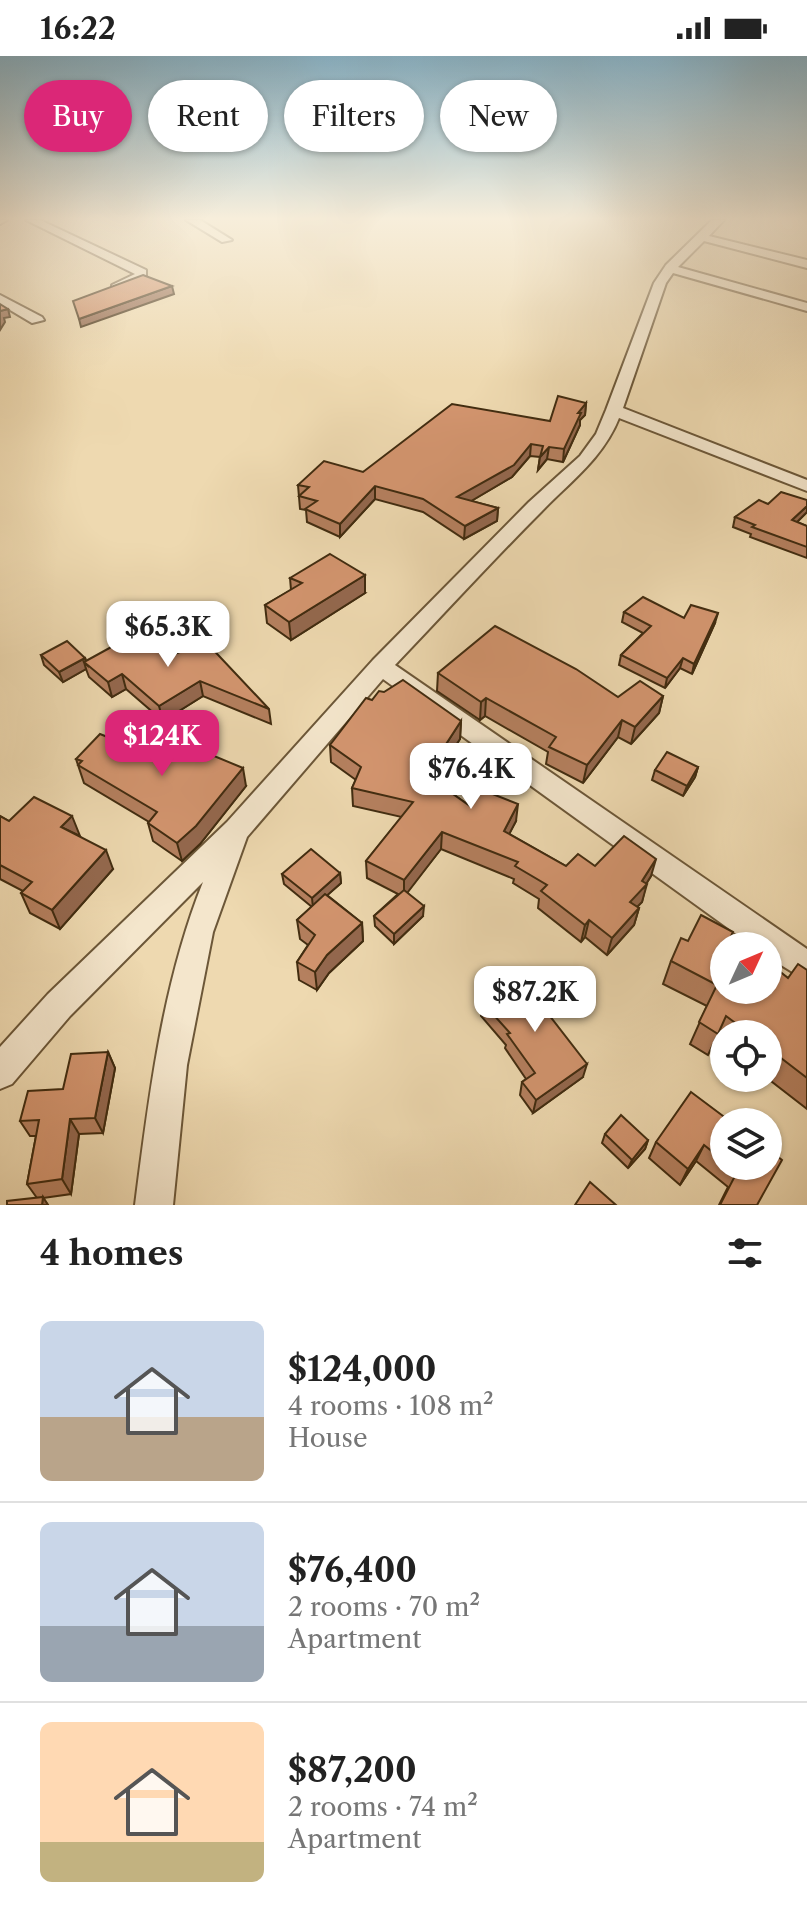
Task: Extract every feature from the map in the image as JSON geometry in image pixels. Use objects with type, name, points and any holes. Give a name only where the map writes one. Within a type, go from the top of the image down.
[{"type":"street","points":[[111,290],[140,279],[142,274]]},
{"type":"street","points":[[0,1072],[59,1005],[237,830],[381,666],[536,506],[586,460],[604,434],[654,295],[667,274]]},
{"type":"street","points":[[690,274],[807,307]]},
{"type":"street","points":[[0,299],[37,320]]},
{"type":"street","points":[[614,410],[807,486]]},
{"type":"street","points":[[381,666],[807,967]]},
{"type":"street","points":[[154,1205],[170,1065],[198,932],[237,830]]},
{"type":"building","points":[[143,275],[172,286],[79,319],[73,301]]},
{"type":"building","points":[[558,396],[586,403],[578,413],[581,413],[564,449],[549,447],[540,457],[543,446],[531,444],[514,465],[457,497],[498,508],[465,526],[423,499],[375,486],[340,524],[305,509],[317,501],[299,496],[309,487],[298,485],[324,461],[363,472],[452,404],[550,421]]},
{"type":"building","points":[[781,492],[807,500],[807,506],[792,520],[807,526],[807,547],[752,527],[755,525],[735,517],[759,500],[768,504]]},
{"type":"building","points":[[330,554],[365,575],[289,622],[265,605],[302,583],[290,578]]},
{"type":"building","points":[[643,597],[684,618],[691,605],[718,613],[694,664],[683,658],[667,678],[621,655],[651,626],[624,612]]},
{"type":"building","points":[[495,626],[576,669],[618,697],[640,681],[663,696],[635,727],[622,720],[587,765],[549,747],[556,737],[486,698],[481,702],[438,673]]},
{"type":"building","points":[[144,629],[175,654],[205,641],[269,709],[200,681],[159,706],[122,674],[108,682],[84,662]]},
{"type":"building","points":[[67,641],[85,658],[59,672],[41,655]]},
{"type":"building","points":[[403,680],[461,721],[426,775],[470,806],[480,789],[518,804],[504,831],[566,866],[578,854],[595,866],[624,836],[656,859],[642,881],[647,884],[630,902],[639,908],[612,938],[589,920],[585,925],[541,891],[547,885],[515,866],[518,862],[442,832],[404,880],[366,861],[413,802],[352,788],[361,767],[330,745],[366,698],[372,700],[379,691],[384,692]]},
{"type":"building","points":[[156,726],[199,754],[202,751],[243,768],[196,826],[177,843],[148,823],[157,812],[78,765],[82,761],[76,759],[100,734],[130,746]]},
{"type":"building","points":[[667,752],[698,767],[687,786],[655,770]]},
{"type":"building","points":[[34,797],[72,816],[61,827],[106,850],[52,910],[21,893],[32,882],[0,865],[0,816],[9,821]]},
{"type":"building","points":[[311,849],[340,873],[312,898],[282,874]]},
{"type":"building","points":[[404,890],[424,906],[394,934],[374,916]]},
{"type":"building","points":[[325,894],[362,923],[327,955],[315,972],[297,962],[315,935],[297,920]]},
{"type":"building","points":[[701,915],[733,932],[710,932],[710,981],[671,961],[681,938],[688,941]]},
{"type":"building","points":[[798,964],[807,970],[807,1078],[782,1059],[782,1020],[731,1020],[726,1016],[724,1020],[710,1020],[710,1029],[699,1022],[710,999],[710,1004],[782,1004],[782,973],[788,978]]},
{"type":"building","points":[[530,972],[549,995],[539,1002],[587,1064],[536,1100],[522,1082],[535,1073],[507,1034],[510,1033],[482,1002],[503,985],[506,988]]},
{"type":"building","points":[[108,1052],[95,1118],[70,1119],[62,1179],[27,1184],[39,1120],[20,1121],[28,1091],[63,1089],[71,1054]]},
{"type":"building","points":[[691,1092],[712,1108],[710,1150],[704,1145],[688,1169],[656,1142]]},
{"type":"building","points":[[621,1115],[648,1140],[632,1160],[605,1134]]},
{"type":"building","points":[[733,1180],[771,1180],[757,1205],[720,1205]]},
{"type":"building","points":[[590,1182],[616,1205],[575,1205]]},
{"type":"building","points":[[43,1197],[42,1205],[7,1205],[7,1201]]}]
